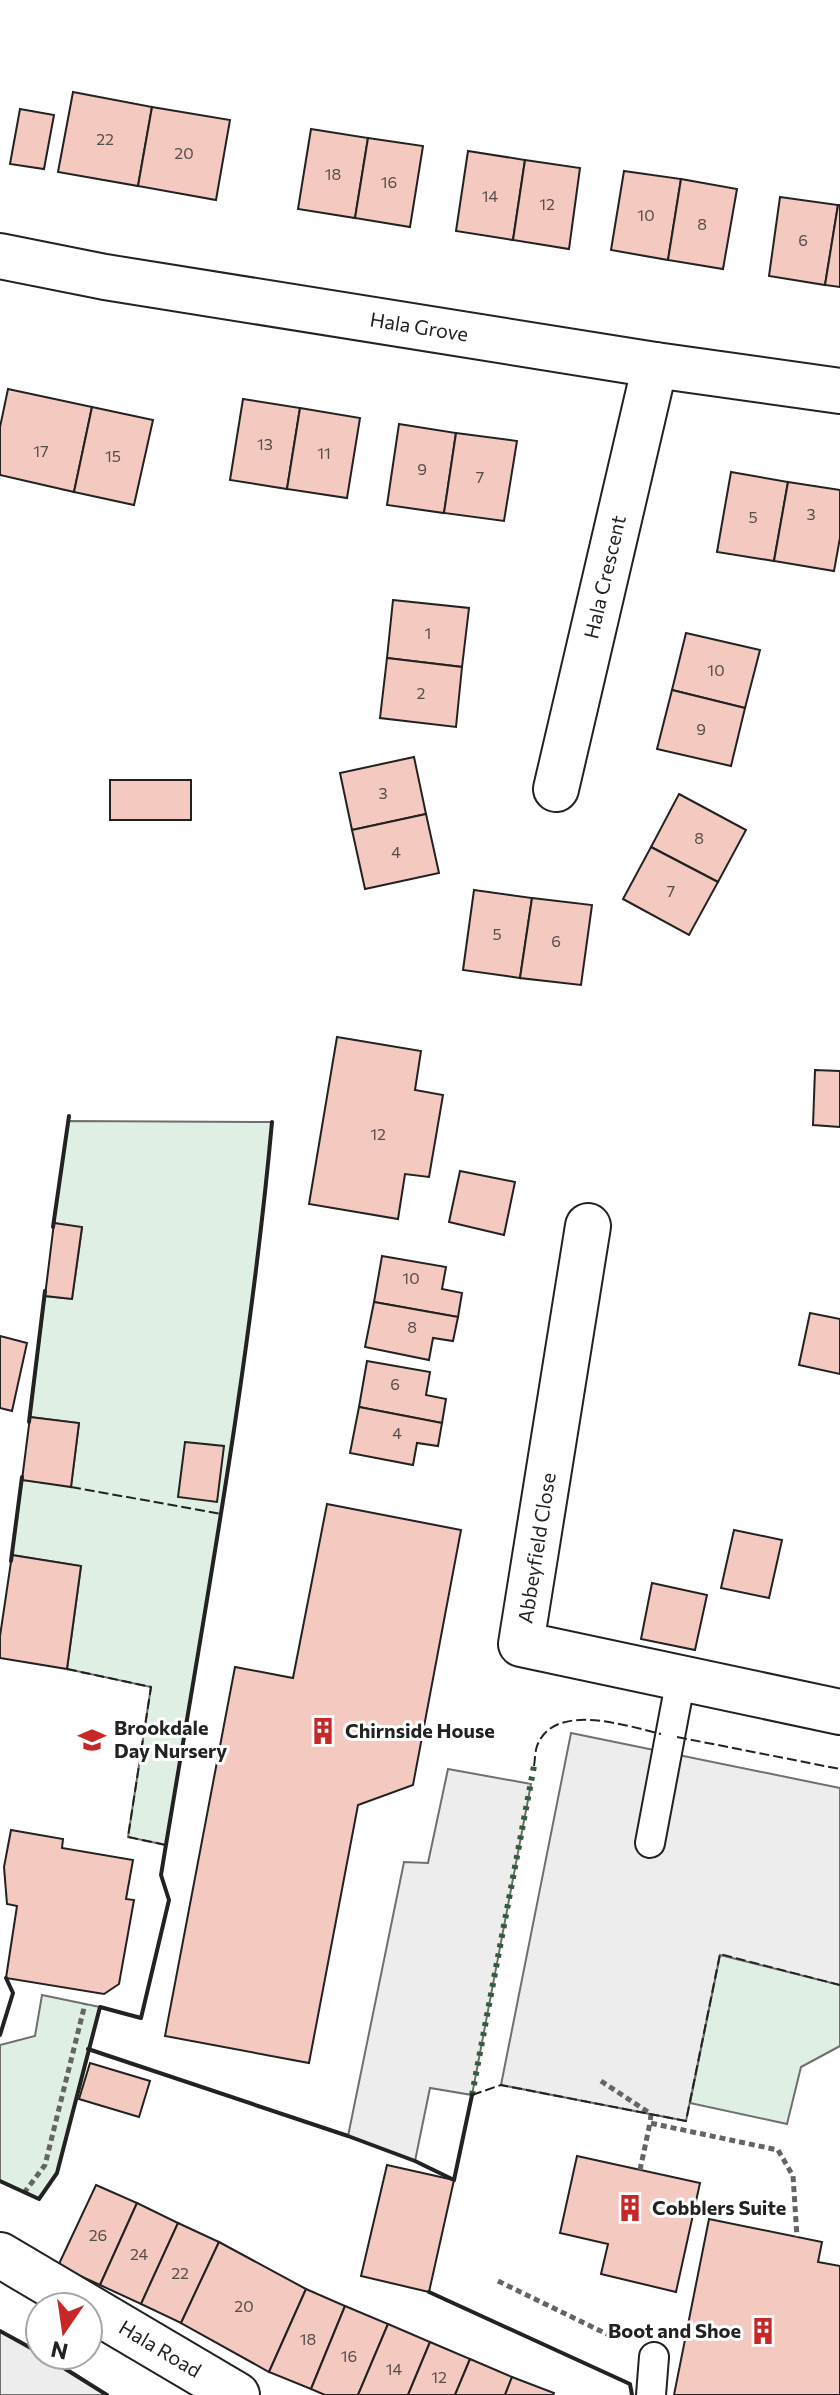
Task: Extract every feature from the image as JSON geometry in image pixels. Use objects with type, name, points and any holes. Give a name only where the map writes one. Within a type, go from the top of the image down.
[{"type":"street","name":"Hala Grove","points":[[0,256],[105,277],[655,365],[840,391]]},
{"type":"street","name":"Hala Crescent","points":[[556,789],[655,365]]},
{"type":"street","name":"Abbeyfield Close","points":[[588,1226],[521,1644],[840,1712]]},
{"type":"street","name":"Hala Road","points":[[0,2255],[237,2395]]},
{"type":"lane","points":[[650,1843],[681,1678]]},
{"type":"lane","points":[[651,2395],[654,2357]]},
{"type":"path","points":[[24,2193],[45,2165],[85,2004]]},
{"type":"path","points":[[601,2081],[651,2114],[640,2170]]},
{"type":"path","points":[[650,2123],[778,2150],[793,2176],[797,2237]]},
{"type":"path","points":[[498,2281],[654,2357]]},
{"type":"green space","points":[[68,1121],[272,1122],[239,1394],[166,1845],[128,1837],[151,1687],[67,1669],[81,1566],[12,1555],[22,1480],[71,1486],[79,1423],[30,1417],[45,1296],[72,1299],[82,1228],[54,1223]]},
{"type":"green space","points":[[720,1954],[840,1985],[840,2046],[801,2067],[787,2124],[690,2103]]},
{"type":"green space","points":[[42,1995],[100,2007],[57,2173],[39,2199],[0,2181],[0,2045],[35,2036]]},
{"type":"shaded area","points":[[571,1733],[840,1788],[840,1985],[720,1955],[686,2121],[501,2085]]},
{"type":"shaded area","points":[[448,1769],[531,1784],[472,2095],[430,2088],[415,2161],[348,2136],[404,1862],[428,1863]]},
{"type":"shaded area","points":[[0,2331],[24,2345],[24,2371],[70,2371],[107,2395],[0,2395]]},
{"type":"building","points":[[73,92],[152,107],[138,186],[58,172]]},
{"type":"building","points":[[152,107],[230,120],[216,200],[138,186]]},
{"type":"building","points":[[20,109],[54,115],[44,169],[10,164]]},
{"type":"building","points":[[311,129],[368,138],[355,218],[298,209]]},
{"type":"building","points":[[368,138],[423,146],[410,227],[355,218]]},
{"type":"building","points":[[468,151],[525,160],[513,240],[456,231]]},
{"type":"building","points":[[525,160],[580,168],[569,249],[513,240]]},
{"type":"building","points":[[624,171],[681,179],[668,260],[611,250]]},
{"type":"building","points":[[681,179],[737,189],[723,269],[668,260]]},
{"type":"building","points":[[780,197],[838,205],[825,285],[769,276]]},
{"type":"building","points":[[840,205],[840,287],[825,285]]},
{"type":"building","points":[[8,389],[92,407],[74,492],[0,475],[0,427]]},
{"type":"building","points":[[243,399],[300,408],[287,489],[230,480]]},
{"type":"building","points":[[92,407],[153,420],[134,505],[74,492]]},
{"type":"building","points":[[300,408],[360,418],[347,498],[287,489]]},
{"type":"building","points":[[399,424],[456,433],[444,513],[387,505]]},
{"type":"building","points":[[456,433],[517,441],[504,521],[444,513]]},
{"type":"building","points":[[731,472],[788,482],[774,561],[717,552]]},
{"type":"building","points":[[788,482],[840,490],[840,538],[834,571],[774,561]]},
{"type":"building","points":[[393,600],[469,608],[462,667],[387,658]]},
{"type":"building","points":[[686,633],[760,650],[745,708],[672,690]]},
{"type":"building","points":[[387,658],[462,667],[456,727],[380,718]]},
{"type":"building","points":[[672,690],[745,708],[731,766],[657,749]]},
{"type":"building","points":[[414,757],[426,814],[352,830],[340,773]]},
{"type":"building","points":[[110,780],[191,780],[191,820],[110,820]]},
{"type":"building","points":[[679,794],[746,830],[718,882],[651,847]]},
{"type":"building","points":[[426,814],[439,873],[365,889],[352,830]]},
{"type":"building","points":[[651,847],[718,882],[689,935],[623,899]]},
{"type":"building","points":[[474,890],[532,898],[520,978],[463,970]]},
{"type":"building","points":[[532,898],[592,905],[581,985],[520,978]]},
{"type":"building","points":[[337,1037],[421,1051],[415,1090],[443,1095],[429,1177],[405,1174],[398,1219],[309,1204]]},
{"type":"building","points":[[815,1070],[840,1071],[840,1127],[813,1125]]},
{"type":"building","points":[[460,1171],[515,1182],[504,1235],[449,1222]]},
{"type":"building","points":[[54,1223],[82,1227],[72,1299],[45,1296]]},
{"type":"building","points":[[382,1256],[446,1267],[442,1289],[462,1293],[458,1317],[374,1302]]},
{"type":"building","points":[[374,1302],[458,1317],[453,1341],[433,1338],[429,1360],[365,1347]]},
{"type":"building","points":[[810,1313],[840,1319],[840,1374],[799,1365]]},
{"type":"building","points":[[0,1336],[27,1343],[12,1411],[0,1408]]},
{"type":"building","points":[[367,1361],[430,1372],[426,1395],[446,1399],[442,1423],[359,1407]]},
{"type":"building","points":[[359,1407],[442,1423],[438,1446],[417,1443],[413,1465],[350,1453]]},
{"type":"building","points":[[30,1417],[79,1423],[71,1487],[22,1480]]},
{"type":"building","points":[[185,1442],[224,1446],[217,1502],[178,1497]]},
{"type":"building","name":"Chirnside House","points":[[327,1504],[461,1530],[413,1785],[358,1805],[309,2063],[165,2036],[235,1667],[293,1678]]},
{"type":"building","points":[[734,1530],[782,1540],[769,1598],[721,1588]]},
{"type":"building","points":[[12,1555],[81,1566],[67,1669],[0,1658],[0,1636]]},
{"type":"building","points":[[652,1583],[707,1595],[695,1650],[641,1639]]},
{"type":"building","points":[[11,1830],[63,1839],[62,1848],[133,1860],[126,1899],[134,1900],[119,1984],[104,1994],[6,1978],[17,1906],[7,1904],[4,1867]]},
{"type":"building","points":[[90,2063],[150,2081],[139,2117],[79,2099]]},
{"type":"building","name":"Cobblers Suite","points":[[577,2156],[700,2183],[676,2292],[601,2274],[608,2244],[560,2233]]},
{"type":"building","points":[[387,2165],[454,2180],[429,2292],[361,2276]]},
{"type":"building","points":[[96,2185],[137,2203],[100,2285],[58,2266]]},
{"type":"building","points":[[137,2203],[178,2223],[141,2304],[100,2285]]},
{"type":"building","name":"Boot and Shoe","points":[[709,2219],[822,2242],[818,2262],[840,2266],[840,2395],[674,2395]]},
{"type":"building","points":[[178,2223],[219,2242],[181,2323],[141,2304]]},
{"type":"building","points":[[219,2242],[306,2289],[269,2372],[181,2323]]},
{"type":"building","points":[[306,2289],[345,2306],[311,2389],[269,2372]]},
{"type":"building","points":[[345,2306],[388,2324],[358,2395],[325,2395],[311,2389]]},
{"type":"building","points":[[388,2324],[430,2342],[408,2395],[358,2395]]},
{"type":"building","points":[[430,2342],[470,2359],[455,2395],[408,2395]]},
{"type":"building","points":[[470,2359],[512,2377],[505,2395],[455,2395]]},
{"type":"building","points":[[512,2377],[554,2393],[505,2395]]},
{"type":"hedge","points":[[472,2095],[534,1766]]},
{"type":"fence","points":[[71,1487],[222,1514]]},
{"type":"fence","points":[[67,1669],[151,1687],[128,1837],[166,1845]]},
{"type":"fence","points":[[534,1766],[537,1746],[546,1732],[559,1724],[593,1720],[661,1734]]},
{"type":"fence","points":[[677,1737],[840,1769]]},
{"type":"fence","points":[[472,2095],[501,2085],[686,2121],[720,1954],[840,1985]]},
{"type":"wall","points":[[53,1227],[69,1116]]},
{"type":"wall","points":[[0,2181],[39,2199],[57,2173],[100,2007],[141,2018],[169,1900],[161,1875],[238,1406],[272,1122]]},
{"type":"wall","points":[[29,1422],[45,1291]]},
{"type":"wall","points":[[11,1561],[22,1477]]},
{"type":"wall","points":[[0,2035],[13,1993],[6,1978]]},
{"type":"wall","points":[[88,2049],[348,2136],[415,2161],[454,2180],[472,2095]]},
{"type":"wall","points":[[429,2292],[630,2384],[632,2395]]},
{"type":"wall","points":[[0,2331],[24,2344]]},
{"type":"wall","points":[[69,2371],[107,2395]]},
{"type":"place","name":"Chirnside House","points":[[323,1731]]},
{"type":"place","name":"Brookdale Day Nursery","points":[[92,1740]]},
{"type":"place","name":"Cobblers Suite","points":[[630,2208]]},
{"type":"place","name":"Boot and Shoe","points":[[763,2331]]}]
